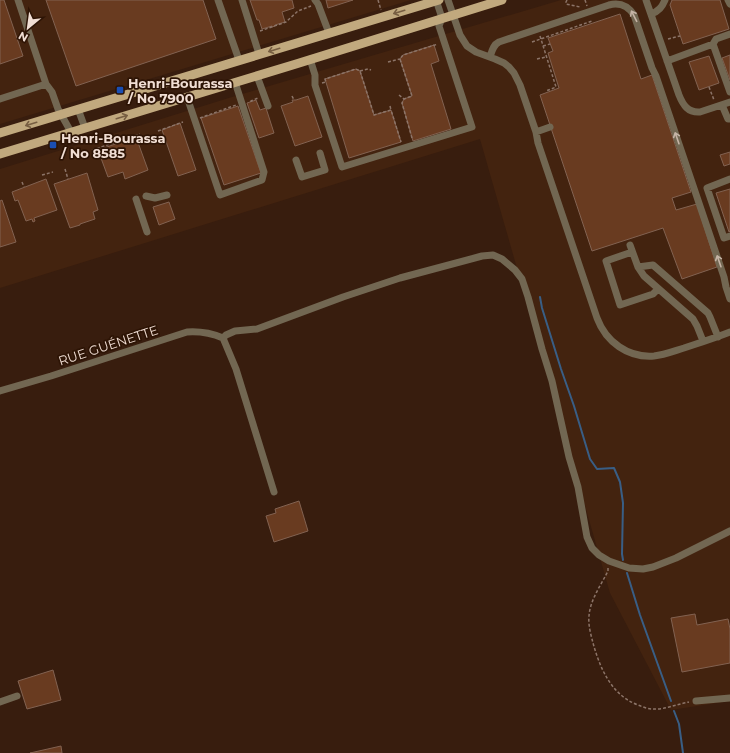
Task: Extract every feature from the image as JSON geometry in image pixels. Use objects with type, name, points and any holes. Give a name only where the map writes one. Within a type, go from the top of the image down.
[{"type":"main road","points":[[0,133],[437,0]]},
{"type":"main road","points":[[0,154],[502,0]]},
{"type":"street","points":[[18,0],[46,84],[52,92],[58,109],[71,132]]},
{"type":"street","points":[[218,0],[238,60]]},
{"type":"street","points":[[242,0],[259,54]]},
{"type":"street","points":[[310,59],[315,75],[315,85],[342,167],[472,127],[439,26],[442,18],[437,0]]},
{"type":"street","points":[[448,0],[460,34],[467,46],[476,52],[502,61],[512,70],[520,85],[536,132],[538,143],[601,328],[607,336],[617,346],[625,351],[648,356],[662,355],[730,332]]},
{"type":"street","points":[[646,0],[681,101],[691,111],[700,112],[730,102]]},
{"type":"street","points":[[651,14],[659,10],[665,0]]},
{"type":"street","points":[[728,0],[730,4]]},
{"type":"street","points":[[317,2],[328,33]]},
{"type":"street","points":[[490,57],[496,44],[529,32],[612,4],[624,5],[629,8],[633,13],[656,76],[724,277],[730,299]]},
{"type":"street","points":[[667,61],[713,44],[716,40],[730,34]]},
{"type":"street","points":[[713,44],[730,92]]},
{"type":"street","points":[[257,76],[268,106]]},
{"type":"street","points":[[187,97],[220,195],[262,180],[264,172],[235,82]]},
{"type":"street","points":[[0,99],[46,84]]},
{"type":"street","points":[[722,105],[728,120],[730,119]]},
{"type":"street","points":[[78,110],[85,128]]},
{"type":"street","points":[[536,132],[550,127]]},
{"type":"street","points":[[296,160],[302,177],[325,170],[320,153]]},
{"type":"street","points":[[730,180],[707,188],[724,238],[730,236]]},
{"type":"street","points":[[146,196],[159,201],[167,195]]},
{"type":"street","points":[[136,199],[147,232]]},
{"type":"street","points":[[630,245],[638,267],[644,276],[693,319]]},
{"type":"street","points":[[632,252],[606,261],[620,305],[653,294],[658,289]]},
{"type":"street","points":[[274,492],[236,369],[224,338],[226,335],[235,331],[257,329],[343,297],[400,278],[482,256],[493,255],[502,259],[522,279],[552,381],[569,458],[578,487],[588,537],[592,548],[599,555],[609,561],[629,568],[643,569],[676,558],[730,531]]},
{"type":"street","points":[[638,267],[653,265],[708,313],[718,336]]},
{"type":"street","points":[[638,267],[685,306],[698,326],[704,341]]},
{"type":"street","name":"RUE GUÉNETTE","points":[[0,391],[187,332],[205,332],[224,338]]},
{"type":"street","points":[[0,702],[17,696]]},
{"type":"street","points":[[696,701],[730,698]]},
{"type":"path","points":[[378,0],[381,11]]},
{"type":"path","points":[[567,0],[566,4],[580,7]]},
{"type":"path","points":[[585,0],[588,8]]},
{"type":"path","points":[[260,31],[286,22],[298,11],[317,2]]},
{"type":"path","points":[[532,42],[592,21],[593,23]]},
{"type":"path","points":[[538,33],[556,87],[546,91]]},
{"type":"path","points":[[668,39],[680,36]]},
{"type":"path","points":[[543,46],[550,44]]},
{"type":"path","points":[[388,62],[400,59],[403,55],[434,45]]},
{"type":"path","points":[[537,59],[546,57]]},
{"type":"path","points":[[400,59],[412,96],[404,99]]},
{"type":"path","points":[[326,82],[325,79],[356,69],[360,72],[374,115],[391,110]]},
{"type":"path","points":[[360,72],[368,69],[371,70]]},
{"type":"path","points":[[709,87],[714,100]]},
{"type":"path","points":[[399,95],[404,99]]},
{"type":"path","points":[[292,96],[294,100]]},
{"type":"path","points":[[251,102],[256,99]]},
{"type":"path","points":[[404,99],[402,103],[413,141]]},
{"type":"path","points":[[200,118],[238,104]]},
{"type":"path","points":[[390,106],[401,142]]},
{"type":"path","points":[[158,131],[182,122]]},
{"type":"path","points":[[131,138],[140,134]]},
{"type":"path","points":[[92,150],[119,141],[120,142]]},
{"type":"path","points":[[65,169],[68,179]]},
{"type":"path","points":[[42,175],[53,172]]},
{"type":"path","points":[[22,182],[24,187]]},
{"type":"path","points":[[609,561],[608,571],[594,600],[588,618],[590,631],[600,666],[607,678],[623,697],[630,702],[645,708],[661,709],[696,701]]},
{"type":"shaded area","points":[[0,0],[411,0],[0,124]]},
{"type":"shaded area","points":[[561,0],[730,0],[730,701],[671,710],[610,593],[480,139],[0,288],[0,169],[232,97]]},
{"type":"building","points":[[0,0],[4,0],[23,56],[0,64]]},
{"type":"building","points":[[46,0],[203,0],[216,39],[76,86]]},
{"type":"building","points":[[250,0],[292,0],[294,8],[282,12],[285,22],[262,29]]},
{"type":"building","points":[[326,0],[353,0],[328,8]]},
{"type":"building","points":[[672,0],[720,0],[729,29],[683,44],[670,5]]},
{"type":"building","points":[[620,14],[641,79],[652,75],[691,192],[672,198],[676,210],[697,204],[717,267],[682,279],[663,228],[592,251],[540,95],[559,88],[548,53],[553,51],[548,38]]},
{"type":"building","points":[[434,45],[439,61],[431,64],[451,129],[413,141],[402,103],[404,99],[412,96],[400,59],[403,55]]},
{"type":"building","points":[[730,55],[730,80],[722,58]]},
{"type":"building","points":[[709,56],[719,83],[699,90],[689,62]]},
{"type":"building","points":[[356,69],[360,71],[374,115],[391,110],[401,142],[349,158],[325,79]]},
{"type":"building","points":[[308,96],[322,137],[295,146],[281,106],[293,102],[292,100]]},
{"type":"building","points":[[256,100],[260,110],[266,108],[274,133],[259,138],[247,103]]},
{"type":"building","points":[[238,106],[261,173],[224,185],[201,118]]},
{"type":"building","points":[[180,123],[196,170],[178,176],[162,130]]},
{"type":"building","points":[[136,137],[148,170],[125,179],[123,172],[108,177],[98,150]]},
{"type":"building","points":[[730,152],[730,164],[724,166],[720,155]]},
{"type":"building","points":[[87,173],[98,210],[93,212],[95,219],[70,228],[54,184]]},
{"type":"building","points":[[46,179],[57,210],[34,218],[35,221],[33,222],[32,219],[26,221],[18,200],[15,201],[12,192]]},
{"type":"building","points":[[730,189],[730,231],[729,232],[716,193]]},
{"type":"building","points":[[2,200],[16,242],[0,247],[0,201]]},
{"type":"building","points":[[169,202],[175,219],[159,225],[153,207]]},
{"type":"building","points":[[299,501],[308,531],[274,542],[266,516],[276,513],[275,509]]},
{"type":"building","points":[[695,614],[697,625],[728,619],[730,629],[730,663],[682,672],[671,618]]},
{"type":"building","points":[[53,670],[61,700],[27,709],[18,681]]},
{"type":"building","points":[[61,746],[62,753],[30,753]]},
{"type":"waterway","points":[[540,297],[542,308],[590,459],[597,469],[614,468],[620,482],[623,503],[623,560]]},
{"type":"waterway","points":[[627,573],[640,615],[671,701]]},
{"type":"waterway","points":[[674,711],[679,724],[683,753]]},
{"type":"place","name":"Henri-Bourassa / No 7900","points":[[120,90]]},
{"type":"place","name":"Henri-Bourassa / No 8585","points":[[53,145]]}]
